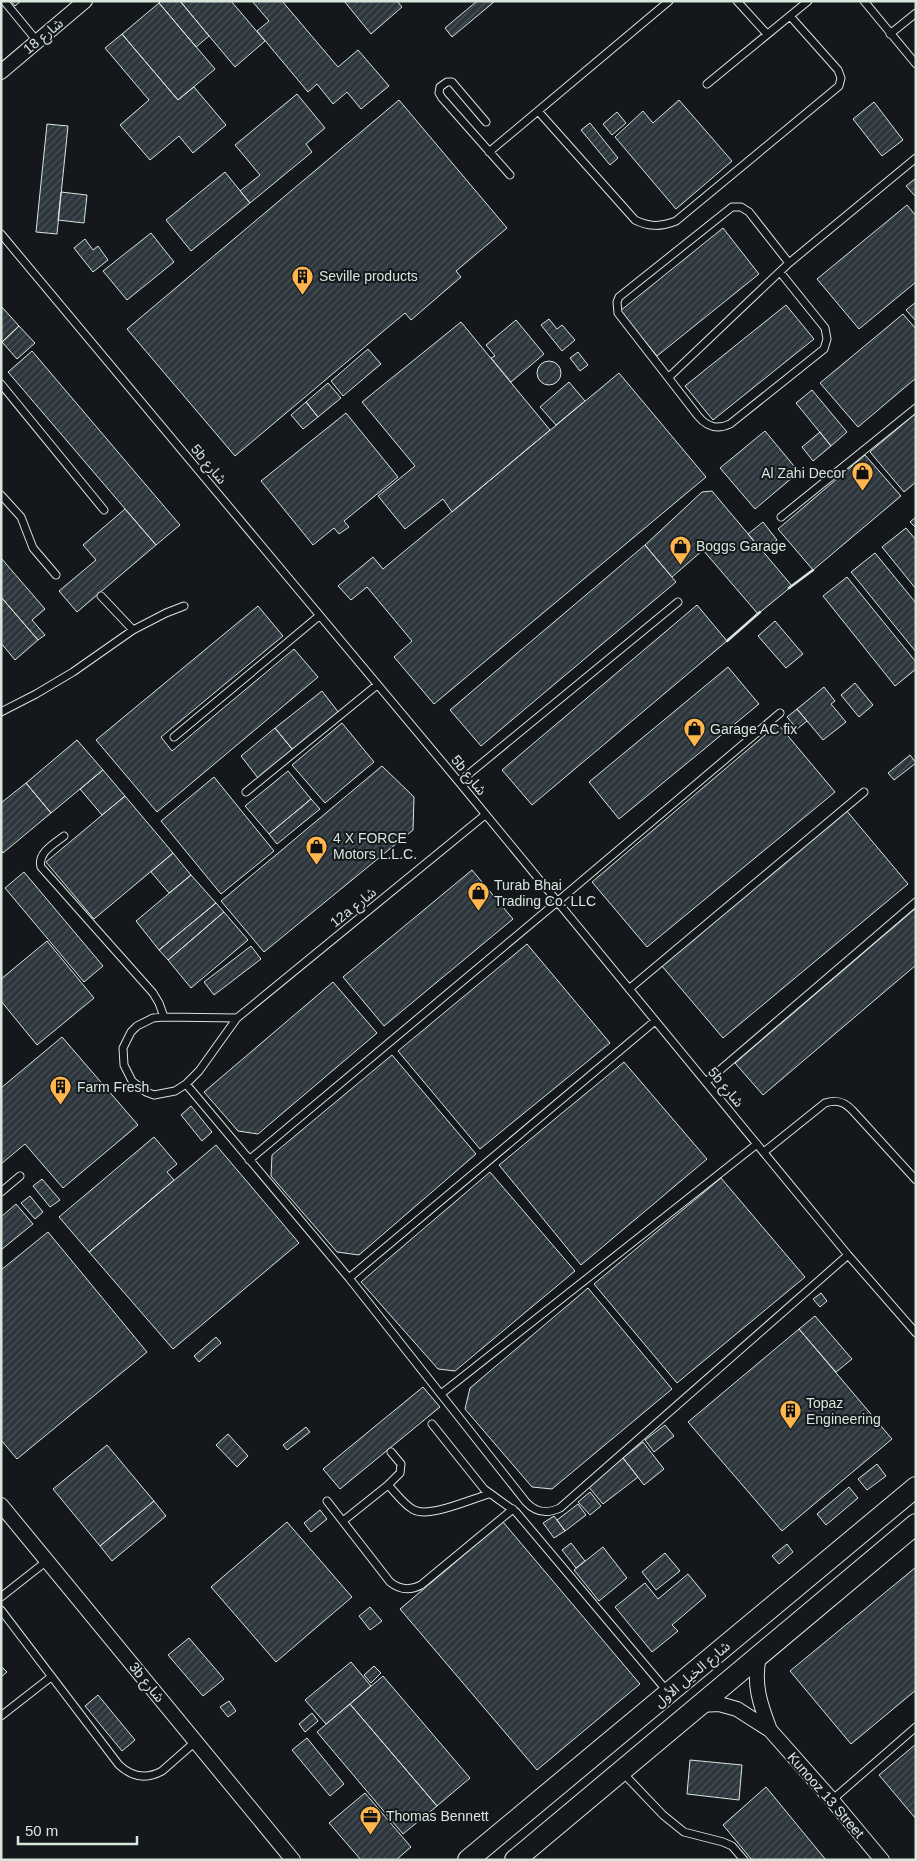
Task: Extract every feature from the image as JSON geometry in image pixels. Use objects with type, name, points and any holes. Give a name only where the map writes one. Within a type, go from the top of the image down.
[{"type":"main road","name":"شارع الخيل الأول","points":[[468,1860],[916,1487]]},
{"type":"main road","name":"شارع الخيل الأول","points":[[515,1860],[916,1524]]},
{"type":"street","name":"شارع 18","points":[[1,72],[85,1]]},
{"type":"street","name":"3b شارع","points":[[1,1505],[294,1860]]},
{"type":"street","name":"Kunooz 13 Street","points":[[758,1656],[756,1686],[770,1730]]},
{"type":"street","name":"Kunooz 13 Street","points":[[700,1705],[719,1704],[736,1708],[770,1730],[882,1860]]},
{"type":"lane","points":[[4,1],[37,42]]},
{"type":"lane","points":[[489,152],[669,1]]},
{"type":"lane","points":[[737,1],[767,34]]},
{"type":"lane","points":[[707,84],[808,1]]},
{"type":"lane","points":[[864,1],[916,64]]},
{"type":"lane","points":[[890,34],[916,13]]},
{"type":"lane","points":[[538,111],[635,220],[648,225],[669,224],[676,221],[839,86],[841,78],[838,70],[790,16]]},
{"type":"lane","points":[[486,122],[452,82],[447,82],[440,87],[440,96],[510,175]]},
{"type":"lane","points":[[669,377],[789,263],[916,158]]},
{"type":"lane","points":[[780,272],[825,328],[826,344],[820,354],[730,424],[720,428],[708,426],[702,422],[618,313],[617,302],[623,292],[732,207],[741,207],[749,212],[789,263]]},
{"type":"lane","name":"5b شارع","points":[[1,234],[459,782],[848,1255],[916,1333]]},
{"type":"lane","points":[[1,384],[104,510]]},
{"type":"lane","points":[[781,517],[916,408]]},
{"type":"lane","points":[[1,495],[21,517],[27,528],[33,548],[56,575]]},
{"type":"lane","points":[[101,596],[133,630]]},
{"type":"lane","points":[[459,782],[678,602]]},
{"type":"lane","points":[[1,712],[73,672],[133,630],[184,606]]},
{"type":"lane","points":[[174,737],[319,616]]},
{"type":"lane","points":[[246,792],[377,685]]},
{"type":"lane","points":[[249,1160],[780,713]]},
{"type":"lane","points":[[629,989],[864,792]]},
{"type":"lane","name":"12a شارع","points":[[238,1018],[164,1017],[145,1021],[131,1032],[123,1048],[124,1066],[132,1081],[146,1092],[154,1095],[175,1091],[186,1084],[199,1070],[238,1018],[485,815]]},
{"type":"lane","points":[[64,836],[42,855],[41,867],[153,993],[164,1017]]},
{"type":"lane","points":[[706,1082],[916,902]]},
{"type":"lane","points":[[349,1278],[655,1021]]},
{"type":"lane","points":[[186,1084],[349,1278],[530,1507],[542,1512],[560,1508],[848,1255]]},
{"type":"lane","points":[[764,1152],[825,1103],[833,1100],[841,1101],[854,1110],[916,1180]]},
{"type":"lane","points":[[441,1394],[757,1144]]},
{"type":"lane","points":[[1,1192],[20,1176]]},
{"type":"lane","points":[[432,1424],[489,1494],[513,1509],[669,1694]]},
{"type":"lane","points":[[343,1521],[398,1477],[402,1469],[399,1460],[391,1452]]},
{"type":"lane","points":[[388,1485],[408,1506],[422,1513],[432,1512],[489,1494]]},
{"type":"lane","points":[[327,1502],[390,1582],[400,1588],[411,1589],[421,1585],[513,1509]]},
{"type":"lane","points":[[1,1597],[48,1560]]},
{"type":"lane","points":[[1,1610],[126,1772],[134,1775],[149,1776],[162,1771],[195,1742]]},
{"type":"lane","points":[[1,1716],[51,1676]]},
{"type":"lane","points":[[832,1800],[916,1727]]},
{"type":"lane","points":[[621,1772],[663,1815],[684,1832],[732,1846],[744,1860]]},
{"type":"building","points":[[11,1],[21,1],[15,6]]},
{"type":"building","points":[[161,1],[180,1],[209,36],[196,47],[159,3]]},
{"type":"building","points":[[180,1],[231,1],[265,41],[235,67]]},
{"type":"building","points":[[252,1],[282,1],[338,67],[358,50],[389,86],[361,109],[347,92],[333,104],[317,84],[308,92],[257,31],[269,21]]},
{"type":"building","points":[[344,1],[397,1],[402,7],[371,34]]},
{"type":"building","points":[[477,1],[495,1],[452,37],[445,28]]},
{"type":"building","points":[[159,3],[215,69],[178,100],[122,34]]},
{"type":"building","points":[[122,34],[178,100],[194,87],[226,125],[193,153],[179,136],[150,160],[120,125],[149,100],[105,48]]},
{"type":"building","points":[[297,94],[325,128],[306,144],[312,152],[250,203],[240,191],[260,175],[235,145]]},
{"type":"building","name":"Seville products","points":[[399,100],[507,228],[456,271],[461,277],[411,320],[405,313],[235,456],[127,329]]},
{"type":"building","points":[[679,100],[732,161],[676,209],[615,137],[643,111],[653,123]]},
{"type":"building","points":[[874,102],[903,140],[882,156],[853,119]]},
{"type":"building","points":[[617,112],[626,123],[612,135],[603,124]]},
{"type":"building","points":[[590,123],[618,158],[610,165],[581,130]]},
{"type":"building","points":[[47,124],[68,126],[57,234],[36,232]]},
{"type":"building","points":[[225,172],[250,203],[191,251],[166,220]]},
{"type":"building","points":[[916,178],[916,197],[906,186]]},
{"type":"building","points":[[61,192],[87,195],[84,223],[58,220]]},
{"type":"building","points":[[907,205],[916,216],[916,282],[859,329],[817,279]]},
{"type":"building","points":[[723,228],[759,274],[657,356],[620,311]]},
{"type":"building","points":[[151,233],[174,262],[127,300],[103,271]]},
{"type":"building","points":[[85,239],[93,250],[98,246],[108,260],[93,272],[74,248]]},
{"type":"building","points":[[916,302],[916,321],[906,310]]},
{"type":"building","points":[[786,305],[814,339],[713,420],[685,386]]},
{"type":"building","points":[[1,306],[19,326],[1,343]]},
{"type":"building","points":[[903,314],[916,329],[916,378],[858,427],[820,383]]},
{"type":"building","points":[[549,319],[557,329],[562,325],[575,340],[562,351],[541,325]]},
{"type":"building","points":[[516,320],[544,354],[511,382],[491,358],[495,356],[486,345]]},
{"type":"building","points":[[461,322],[550,430],[452,512],[443,499],[405,529],[378,496],[415,466],[362,402]]},
{"type":"building","points":[[19,326],[35,343],[17,359],[2,342]]},
{"type":"building","points":[[368,349],[381,364],[343,396],[331,381]]},
{"type":"building","points":[[32,351],[180,525],[156,545],[8,372]]},
{"type":"building","points":[[578,352],[588,365],[580,371],[570,358]]},
{"type":"building","points":[[549,361],[557,365],[561,373],[557,381],[549,385],[541,381],[537,373],[541,365]]},
{"type":"building","points":[[619,373],[706,477],[434,704],[394,657],[412,641],[367,587],[351,600],[338,586],[373,557],[383,569]]},
{"type":"building","points":[[569,382],[585,401],[556,425],[540,407]]},
{"type":"building","points":[[328,383],[341,398],[318,417],[306,402]]},
{"type":"building","points":[[812,390],[847,432],[831,446],[796,403]]},
{"type":"building","points":[[306,402],[318,417],[303,429],[291,415]]},
{"type":"building","points":[[346,413],[398,477],[344,521],[349,527],[339,534],[334,528],[313,545],[261,481]]},
{"type":"building","points":[[916,413],[916,482],[904,492],[870,452]]},
{"type":"building","points":[[765,431],[799,472],[755,509],[720,468]]},
{"type":"building","points":[[820,432],[831,446],[813,461],[802,447]]},
{"type":"building","points":[[865,455],[901,496],[813,570],[778,529]]},
{"type":"building","points":[[712,491],[792,586],[758,614],[703,550],[672,577],[645,545],[702,492]]},
{"type":"building","points":[[125,509],[156,545],[77,612],[59,591],[96,560],[83,545]]},
{"type":"building","points":[[916,517],[916,528],[910,522]]},
{"type":"building","points":[[763,522],[777,540],[762,551],[748,534]]},
{"type":"building","points":[[906,528],[916,540],[916,589],[882,547]]},
{"type":"building","points":[[645,545],[676,582],[481,746],[450,710]]},
{"type":"building","points":[[875,553],[916,603],[916,652],[851,572]]},
{"type":"building","points":[[1,558],[45,609],[32,620],[45,635],[38,640],[1,597]]},
{"type":"building","points":[[847,577],[916,662],[916,669],[895,686],[823,596]]},
{"type":"building","points":[[1,597],[38,640],[15,660],[1,643]]},
{"type":"building","points":[[697,605],[727,641],[532,805],[502,770]]},
{"type":"building","points":[[258,606],[283,636],[161,737],[172,751],[294,649],[318,677],[157,812],[96,740]]},
{"type":"building","points":[[775,621],[803,654],[786,668],[758,636]]},
{"type":"building","points":[[728,667],[759,704],[619,819],[589,782]]},
{"type":"building","points":[[855,683],[873,705],[859,717],[841,695]]},
{"type":"building","points":[[824,687],[835,701],[831,704],[846,722],[823,740],[797,709]]},
{"type":"building","points":[[322,691],[339,713],[293,750],[275,728]]},
{"type":"building","points":[[797,709],[807,721],[797,729],[787,717]]},
{"type":"building","points":[[342,723],[374,762],[325,803],[292,765]]},
{"type":"building","points":[[778,724],[835,792],[647,947],[592,882]]},
{"type":"building","points":[[275,728],[293,750],[258,778],[241,756]]},
{"type":"building","points":[[77,740],[103,770],[51,813],[26,783]]},
{"type":"building","points":[[910,755],[916,763],[894,780],[888,773]]},
{"type":"building","name":"4 X FORCE Motors L.L.C.","points":[[382,766],[414,797],[413,830],[264,952],[221,901]]},
{"type":"building","points":[[103,770],[125,796],[102,815],[80,789]]},
{"type":"building","points":[[288,771],[311,799],[269,834],[245,806]]},
{"type":"building","points":[[214,777],[274,851],[221,894],[161,821]]},
{"type":"building","points":[[26,783],[51,813],[3,853],[1,850],[1,803]]},
{"type":"building","points":[[125,796],[173,853],[94,919],[46,862]]},
{"type":"building","points":[[311,799],[320,809],[277,844],[269,834]]},
{"type":"building","points":[[846,810],[908,884],[723,1038],[661,965]]},
{"type":"building","points":[[173,853],[191,875],[169,893],[151,872]]},
{"type":"building","points":[[472,870],[513,919],[384,1026],[343,977]]},
{"type":"building","points":[[24,872],[103,966],[84,982],[5,888]]},
{"type":"building","points":[[191,875],[216,903],[159,950],[136,921]]},
{"type":"building","points":[[216,903],[224,912],[168,960],[159,950]]},
{"type":"building","points":[[916,908],[916,965],[763,1095],[735,1063]]},
{"type":"building","points":[[224,912],[248,940],[191,988],[168,960]]},
{"type":"building","points":[[47,941],[94,998],[37,1045],[1,1001],[1,979]]},
{"type":"building","points":[[527,944],[610,1043],[480,1149],[398,1051]]},
{"type":"building","points":[[251,946],[261,959],[214,995],[204,982]]},
{"type":"building","points":[[333,982],[377,1033],[258,1134],[238,1131],[204,1092]]},
{"type":"building","name":"Farm Fresh","points":[[62,1037],[138,1125],[63,1188],[25,1144],[1,1164],[1,1088]]},
{"type":"building","points":[[392,1055],[476,1154],[359,1255],[337,1252],[271,1176],[272,1155]]},
{"type":"building","points":[[624,1062],[707,1159],[581,1265],[499,1165]]},
{"type":"building","points":[[191,1106],[212,1132],[202,1141],[181,1115]]},
{"type":"building","points":[[154,1137],[177,1164],[167,1172],[174,1180],[89,1252],[59,1217]]},
{"type":"building","points":[[216,1145],[299,1243],[173,1349],[89,1252]]},
{"type":"building","points":[[490,1172],[575,1271],[455,1371],[438,1369],[361,1282]]},
{"type":"building","points":[[721,1178],[805,1277],[677,1383],[594,1284]]},
{"type":"building","points":[[42,1179],[60,1200],[50,1207],[33,1186]]},
{"type":"building","points":[[30,1196],[43,1212],[35,1219],[21,1203]]},
{"type":"building","points":[[16,1204],[33,1224],[1,1250],[1,1217]]},
{"type":"building","points":[[48,1232],[147,1352],[17,1459],[1,1440],[1,1270]]},
{"type":"building","points":[[588,1288],[672,1389],[552,1489],[532,1487],[465,1409],[470,1388]]},
{"type":"building","points":[[821,1293],[827,1301],[820,1307],[813,1299]]},
{"type":"building","points":[[815,1316],[852,1359],[836,1372],[799,1329]]},
{"type":"building","name":"Topaz Engineering","points":[[799,1329],[892,1439],[782,1531],[688,1422]]},
{"type":"building","points":[[216,1337],[221,1343],[199,1362],[194,1356]]},
{"type":"building","points":[[423,1387],[440,1407],[340,1489],[323,1469]]},
{"type":"building","points":[[665,1425],[674,1436],[654,1452],[645,1440]]},
{"type":"building","points":[[306,1427],[310,1432],[287,1450],[283,1445]]},
{"type":"building","points":[[228,1434],[248,1456],[237,1467],[216,1445]]},
{"type":"building","points":[[643,1442],[664,1469],[644,1485],[623,1458]]},
{"type":"building","points":[[107,1445],[154,1501],[100,1546],[53,1489]]},
{"type":"building","points":[[623,1458],[638,1477],[603,1504],[588,1486]]},
{"type":"building","points":[[877,1464],[886,1476],[867,1490],[858,1479]]},
{"type":"building","points":[[849,1487],[858,1498],[826,1525],[817,1514]]},
{"type":"building","points":[[590,1492],[601,1506],[590,1515],[578,1502]]},
{"type":"building","points":[[154,1501],[166,1516],[112,1561],[100,1546]]},
{"type":"building","points":[[578,1504],[586,1515],[565,1531],[557,1520]]},
{"type":"building","points":[[320,1510],[327,1519],[311,1532],[304,1523]]},
{"type":"building","points":[[554,1516],[565,1531],[554,1538],[543,1523]]},
{"type":"building","points":[[287,1522],[352,1597],[276,1662],[211,1587]]},
{"type":"building","points":[[503,1522],[640,1684],[537,1770],[400,1609]]},
{"type":"building","points":[[571,1543],[585,1561],[576,1568],[562,1550]]},
{"type":"building","points":[[787,1544],[793,1552],[779,1564],[772,1556]]},
{"type":"building","points":[[603,1547],[627,1578],[599,1601],[574,1570]]},
{"type":"building","points":[[665,1553],[680,1571],[656,1590],[642,1572]]},
{"type":"building","points":[[916,1567],[916,1690],[851,1744],[790,1671]]},
{"type":"building","points":[[688,1574],[706,1596],[672,1625],[678,1631],[652,1652],[615,1607],[645,1583],[658,1599]]},
{"type":"building","points":[[370,1607],[382,1621],[370,1630],[359,1616]]},
{"type":"building","points":[[189,1638],[224,1679],[203,1696],[168,1655]]},
{"type":"building","points":[[351,1662],[371,1686],[326,1724],[305,1700]]},
{"type":"building","points":[[1,1666],[7,1672],[1,1677]]},
{"type":"building","points":[[374,1666],[381,1673],[371,1683],[364,1675]]},
{"type":"building","points":[[383,1676],[470,1778],[437,1806],[350,1704]]},
{"type":"building","points":[[98,1695],[135,1740],[122,1751],[85,1706]]},
{"type":"building","points":[[229,1701],[236,1711],[228,1717],[220,1707]]},
{"type":"building","points":[[350,1704],[437,1806],[403,1834],[317,1732]]},
{"type":"building","points":[[312,1713],[318,1721],[305,1732],[299,1724]]},
{"type":"building","points":[[307,1738],[344,1784],[330,1796],[292,1750]]},
{"type":"building","points":[[916,1744],[916,1819],[879,1775]]},
{"type":"building","points":[[690,1760],[742,1765],[739,1800],[687,1794]]},
{"type":"building","points":[[766,1787],[826,1860],[752,1860],[723,1825]]},
{"type":"building","name":"Thomas Bennett","points":[[365,1793],[411,1847],[396,1860],[361,1860],[329,1823]]},
{"type":"wall","points":[[789,588],[813,570]]},
{"type":"wall","points":[[727,641],[760,612]]},
{"type":"place","name":"Seville products","points":[[303,295]]},
{"type":"place","name":"Al Zahi Decor","points":[[862,492]]},
{"type":"place","name":"Boggs Garage","points":[[680,565]]},
{"type":"place","name":"Garage AC fix","points":[[694,748]]},
{"type":"place","name":"4 X FORCE Motors L.L.C.","points":[[317,865]]},
{"type":"place","name":"Turab Bhai Trading Co. LLC","points":[[478,912]]},
{"type":"place","name":"Farm Fresh","points":[[61,1106]]},
{"type":"place","name":"Topaz Engineering","points":[[790,1430]]},
{"type":"place","name":"Thomas Bennett","points":[[370,1835]]}]
